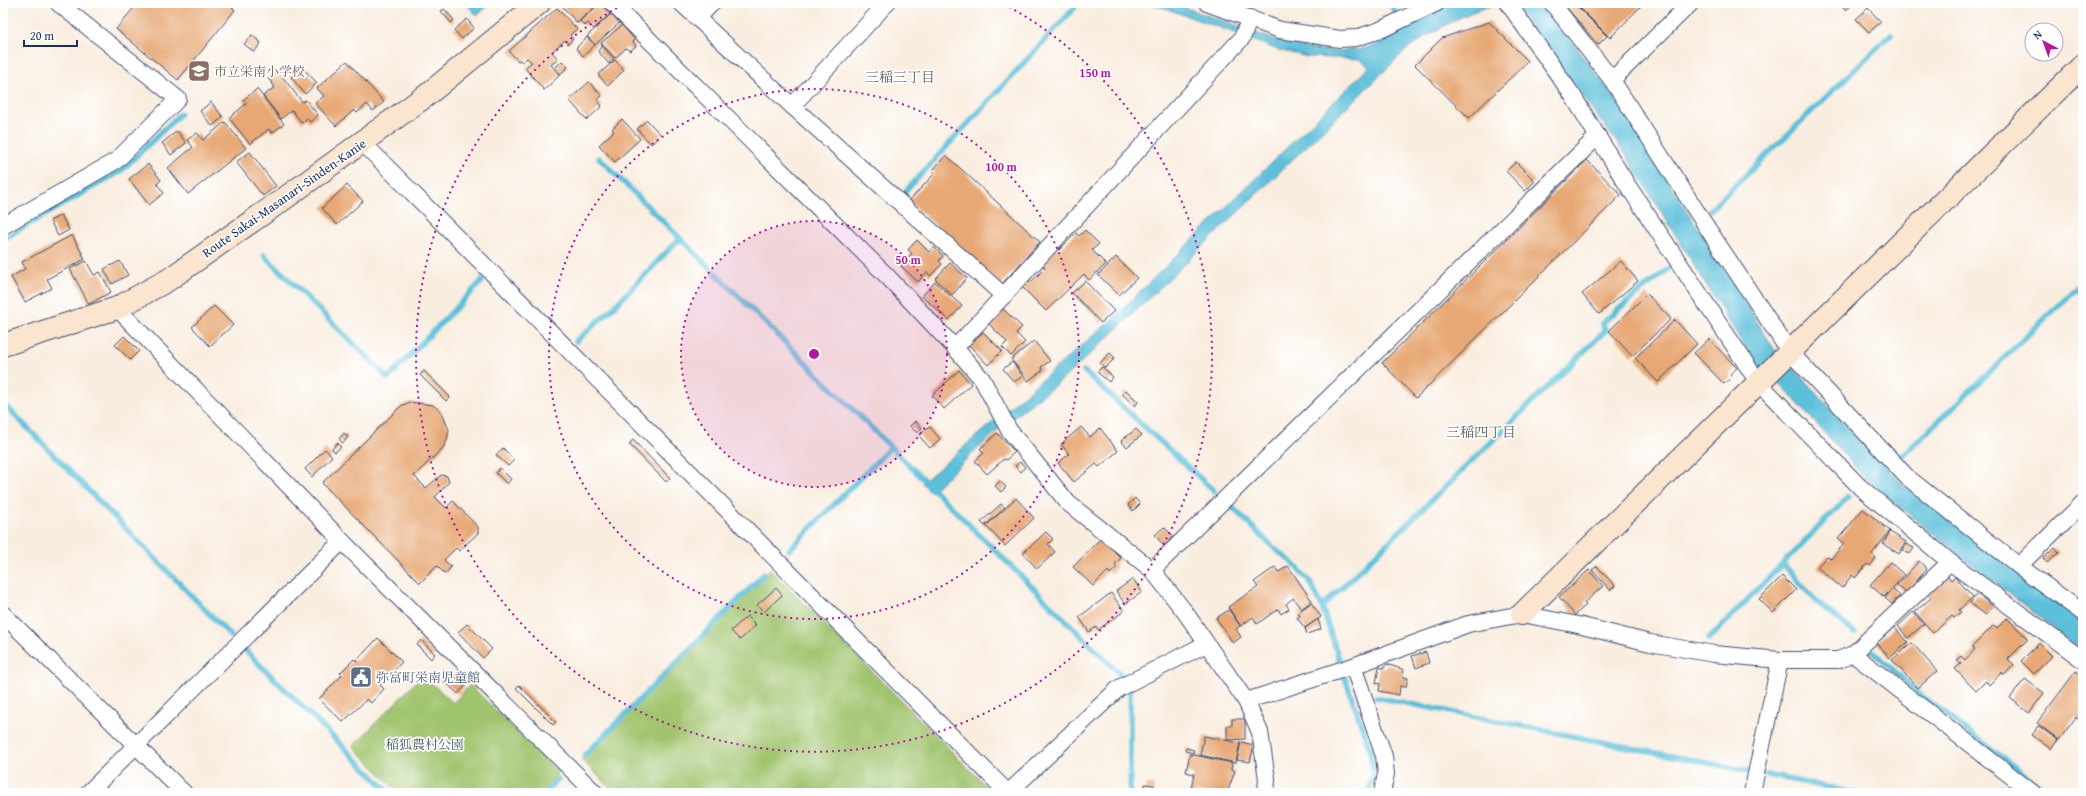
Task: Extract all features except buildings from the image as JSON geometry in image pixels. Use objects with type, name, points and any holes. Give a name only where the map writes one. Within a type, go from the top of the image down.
[{"type":"street","points":[[3,226],[117,160],[178,99],[58,3]]},
{"type":"street","name":"Route Sakai-Masanari-Sinden-Kanie","points":[[3,345],[117,308],[168,280],[363,143],[433,90],[539,3]]},
{"type":"street","points":[[612,3],[888,277],[955,348],[982,379],[1009,430],[1068,503],[1152,570],[1185,612],[1246,701],[1260,732],[1267,779],[1266,793]]},
{"type":"street","points":[[681,3],[792,106],[1004,296]]},
{"type":"street","points":[[698,18],[712,3]]},
{"type":"street","points":[[792,106],[887,3]]},
{"type":"street","points":[[1207,3],[1252,14],[1280,30],[1340,39],[1356,38],[1380,30],[1437,3]]},
{"type":"street","points":[[1552,3],[1612,80],[1788,352],[1907,477],[2019,566],[2083,613]]},
{"type":"street","points":[[1612,80],[1691,3]]},
{"type":"street","points":[[1511,8],[1573,96],[1626,183],[1762,379],[1860,487],[1950,562],[2083,660]]},
{"type":"street","points":[[955,348],[1242,38],[1252,14]]},
{"type":"street","points":[[1522,614],[1788,352],[2083,65]]},
{"type":"street","points":[[1152,570],[1598,136]]},
{"type":"street","points":[[363,143],[1008,793],[1119,688],[1206,644]]},
{"type":"street","points":[[117,308],[342,541],[595,793]]},
{"type":"street","points":[[2019,566],[2083,503]]},
{"type":"street","points":[[88,793],[342,541]]},
{"type":"street","points":[[1246,701],[1353,666],[1468,624],[1522,614],[1578,625],[1650,643],[1714,654],[1780,660],[1838,660],[1853,654],[1950,562]]},
{"type":"street","points":[[3,614],[184,793]]},
{"type":"street","points":[[1853,654],[2033,793]]},
{"type":"street","points":[[1752,793],[1780,660]]},
{"type":"street","points":[[1353,666],[1384,756],[1386,774],[1382,793]]},
{"type":"green space","points":[[770,569],[992,793],[615,793],[581,759]]},
{"type":"green space","name":"稲狐農村公園","points":[[423,675],[453,703],[470,685],[559,773],[539,793],[399,793],[353,746]]},
{"type":"water","points":[[466,3],[491,3],[477,16]]},
{"type":"water","points":[[1150,3],[1172,3],[1282,42],[1309,49],[1335,51],[1364,49],[1386,40],[1410,20],[1451,3],[1543,3],[1624,111],[1785,366],[1792,367],[1906,487],[2083,623],[2083,652],[1892,501],[1864,477],[1775,378],[1756,365],[1626,155],[1518,9],[1505,5],[1480,9],[1466,15],[1438,29],[1405,51],[1113,333],[1063,379],[1000,428],[931,492],[922,483],[1109,322],[1369,67],[1360,59],[1308,57],[1278,50]]},
{"type":"waterway","points":[[901,196],[1079,3]]},
{"type":"waterway","points":[[1390,3],[1397,16]]},
{"type":"waterway","points":[[1710,210],[1891,34]]},
{"type":"waterway","points":[[3,239],[122,170],[180,114]]},
{"type":"waterway","points":[[599,158],[1123,677]]},
{"type":"waterway","points":[[576,341],[611,310],[680,238]]},
{"type":"waterway","points":[[264,255],[388,378],[482,281]]},
{"type":"waterway","points":[[1322,607],[1606,330],[1602,323],[1673,265]]},
{"type":"waterway","points":[[1902,456],[2083,282]]},
{"type":"waterway","points":[[1084,371],[1214,491]]},
{"type":"waterway","points":[[3,403],[231,636]]},
{"type":"waterway","points":[[789,550],[890,448]]},
{"type":"waterway","points":[[1709,639],[1848,497]]},
{"type":"waterway","points":[[1232,507],[1276,550],[1293,563],[1310,582],[1322,607],[1340,662]]},
{"type":"waterway","points":[[1783,564],[1817,602],[1855,633]]},
{"type":"waterway","points":[[585,755],[764,574]]},
{"type":"waterway","points":[[1869,648],[1923,697],[2049,793]]},
{"type":"waterway","points":[[244,649],[390,793]]},
{"type":"waterway","points":[[1345,678],[1370,750],[1373,769],[1369,793]]},
{"type":"waterway","points":[[1130,691],[1130,793]]},
{"type":"waterway","points":[[1376,697],[1748,771]]},
{"type":"waterway","points":[[1767,775],[1856,793]]},
{"type":"waterway","points":[[544,793],[558,779]]},
{"type":"place","name":"市立栄南小学校","points":[[199,71]]},
{"type":"place","name":"弥富町栄南児童館","points":[[361,677]]},
{"type":"district","name":"三稲三丁目","points":[[900,77]]},
{"type":"district","name":"三稲四丁目","points":[[1481,432]]}]
